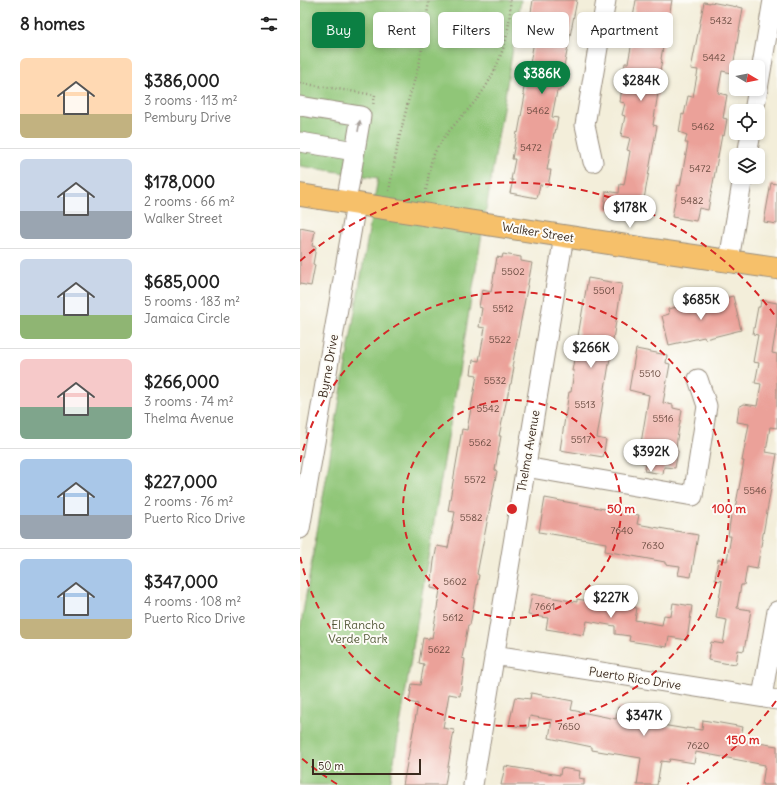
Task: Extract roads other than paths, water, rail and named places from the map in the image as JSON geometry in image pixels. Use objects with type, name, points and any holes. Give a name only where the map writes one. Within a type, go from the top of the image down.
[{"type":"main road","name":"Walker Street","points":[[300,195],[777,268]]},
{"type":"street","points":[[593,162],[585,125],[606,0]]},
{"type":"street","points":[[763,60],[773,0]]},
{"type":"street","name":"Byrne Drive","points":[[300,106],[361,116],[355,151],[351,203],[300,529]]},
{"type":"street","points":[[300,142],[355,151]]},
{"type":"street","points":[[729,260],[742,184]]},
{"type":"street","name":"Thelma Avenue","points":[[473,785],[564,236]]},
{"type":"street","points":[[525,467],[694,496],[708,406],[698,379]]},
{"type":"street","points":[[769,698],[777,611]]},
{"type":"street","name":"Puerto Rico Drive","points":[[494,656],[769,698]]},
{"type":"park label","name":"El Rancho Verde Park","points":[[358,631]]}]
